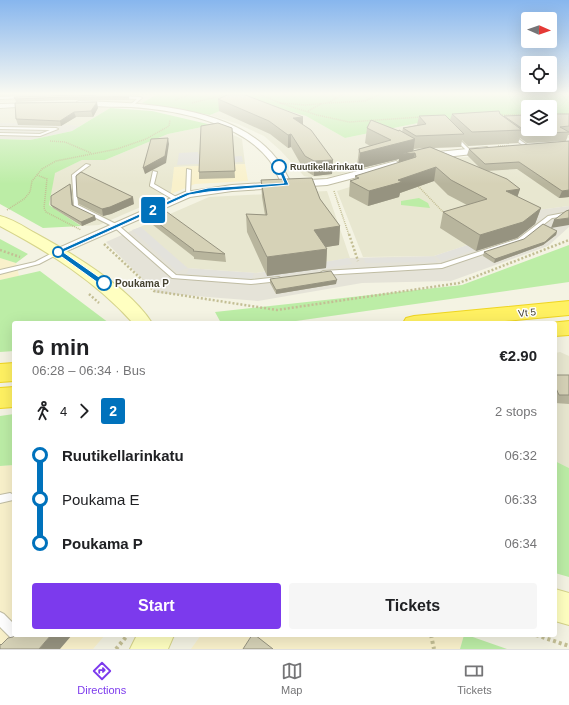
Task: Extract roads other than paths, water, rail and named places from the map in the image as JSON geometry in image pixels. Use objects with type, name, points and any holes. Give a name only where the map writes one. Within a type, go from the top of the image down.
[{"type":"highway","name":"Vt 5","points":[[435,321],[569,308]]},
{"type":"highway","points":[[557,329],[569,328]]},
{"type":"highway","points":[[0,373],[12,372]]},
{"type":"highway","points":[[0,398],[12,397]]},
{"type":"main road","points":[[3,215],[104,283],[139,319]]},
{"type":"main road","points":[[557,606],[569,609]]},
{"type":"main road","points":[[147,649],[156,637]]},
{"type":"street","points":[[221,123],[236,129],[268,151],[284,176],[287,184]]},
{"type":"street","points":[[513,148],[529,147]]},
{"type":"street","points":[[422,157],[468,149],[498,149]]},
{"type":"street","points":[[58,252],[188,194],[208,190],[287,184],[318,184],[339,180],[407,161]]},
{"type":"lane","points":[[0,128],[56,129],[40,135],[0,134]]},
{"type":"lane","points":[[450,132],[468,149]]},
{"type":"lane","points":[[508,133],[529,147]]},
{"type":"lane","points":[[88,165],[74,175],[76,206],[116,226],[174,277],[250,282],[288,277]]},
{"type":"lane","points":[[188,194],[189,170]]},
{"type":"lane","points":[[155,172],[152,185],[176,199]]},
{"type":"lane","points":[[318,273],[361,269],[442,266],[520,240],[550,217],[569,214]]},
{"type":"lane","points":[[0,272],[37,263],[58,252]]},
{"type":"lane","points":[[0,499],[10,497]]},
{"type":"lane","points":[[0,618],[12,631]]},
{"type":"place","name":"Ruutikellarinkatu","points":[[279,167]]},
{"type":"place","name":"Poukama P","points":[[104,283]]}]
